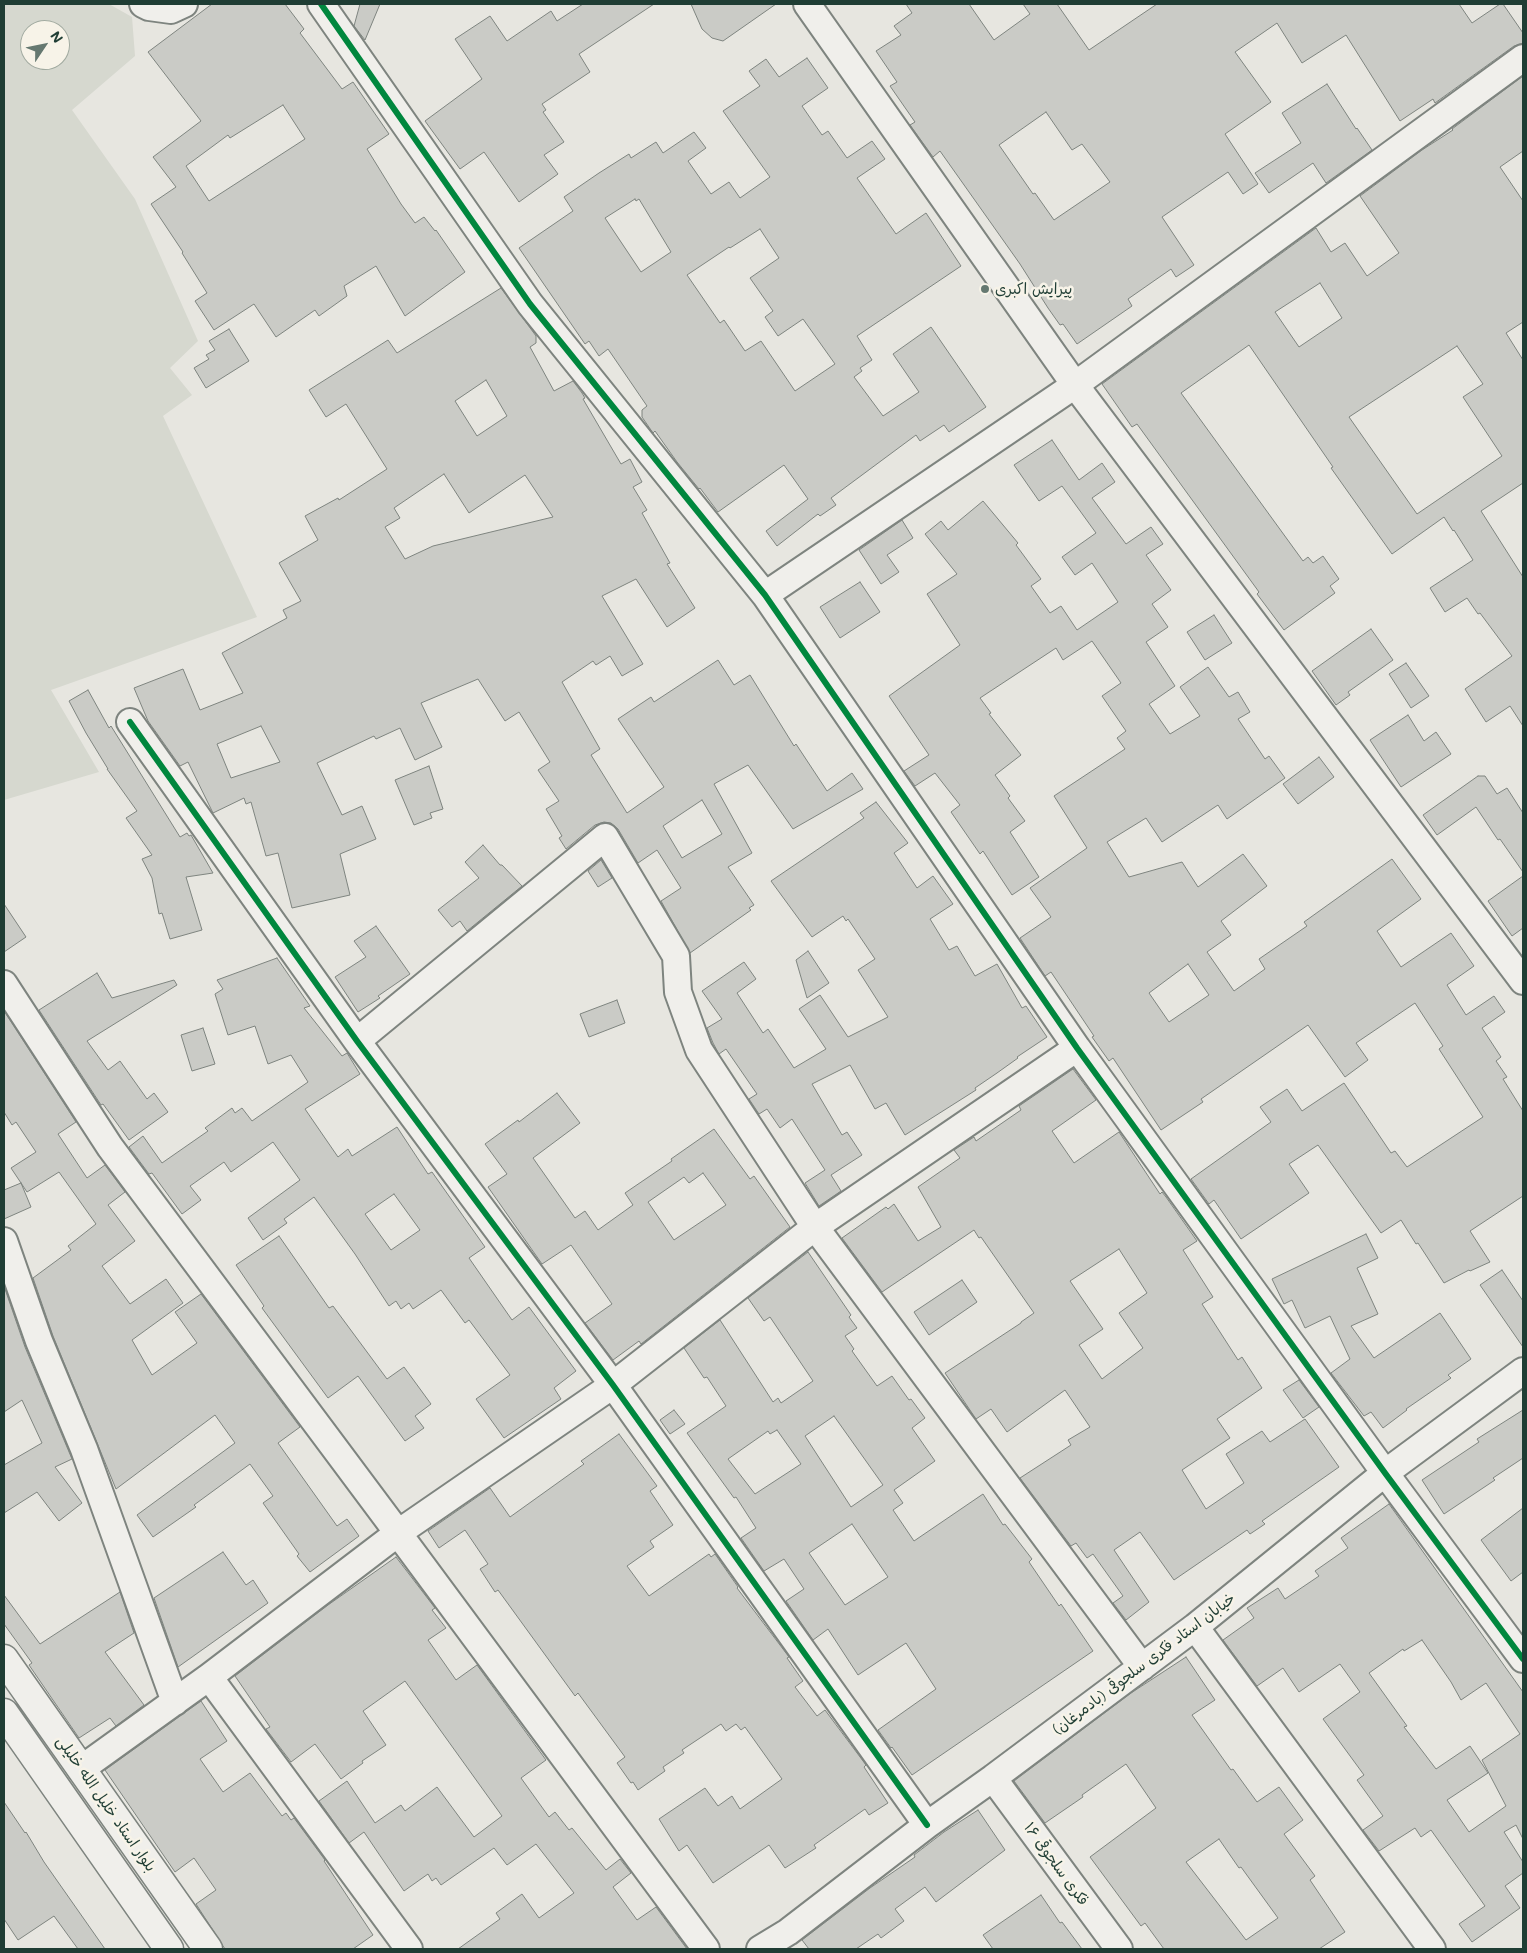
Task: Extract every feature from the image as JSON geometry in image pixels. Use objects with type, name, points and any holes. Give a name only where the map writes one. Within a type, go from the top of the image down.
[{"type":"main road","name":"بلوار استاد خلیل الله خلیلی","points":[[4,1659],[208,1949]]},
{"type":"main road","points":[[4,1713],[169,1949]]},
{"type":"street","points":[[142,4],[149,7],[171,10],[184,4]]},
{"type":"street","points":[[321,4],[530,304],[765,595],[1077,1048],[1385,1473],[1523,1659]]},
{"type":"street","points":[[806,4],[1075,385],[1523,981]]},
{"type":"street","points":[[765,595],[1075,385],[1523,58]]},
{"type":"street","points":[[130,722],[357,1041],[613,1385],[927,1825]]},
{"type":"street","points":[[357,1041],[605,837],[676,956],[678,992],[699,1050],[815,1227],[1142,1667]]},
{"type":"street","points":[[4,984],[110,1147],[706,1949]]},
{"type":"street","points":[[82,1769],[175,1702],[398,1533],[613,1385],[815,1227],[1077,1048]]},
{"type":"street","points":[[4,1241],[39,1341],[84,1449],[175,1702]]},
{"type":"street","name":"خیابان استاد فکری سلجوقی (بادمرغان)","points":[[760,1949],[795,1940],[927,1825],[1195,1627],[1385,1473],[1523,1371]]},
{"type":"street","points":[[1195,1627],[1432,1949]]},
{"type":"street","points":[[209,1676],[409,1949]]},
{"type":"street","name":"فکری سلجوقی ۱۶","points":[[993,1778],[1119,1949]]},
{"type":"shaded area","points":[[4,4],[109,4],[132,17],[135,56],[72,110],[135,199],[198,341],[170,368],[192,395],[163,416],[257,617],[51,690],[99,772],[4,800]]},
{"type":"building","points":[[212,4],[285,4],[304,29],[300,33],[342,89],[353,82],[389,134],[367,149],[401,204],[415,223],[424,217],[436,230],[465,272],[405,316],[376,266],[344,286],[347,296],[319,316],[315,310],[276,337],[254,304],[214,330],[195,301],[207,293],[183,252],[151,204],[176,187],[153,157],[201,121],[148,52]],"holes":[[[283,105],[305,139],[209,201],[186,166],[228,135],[230,138]]]},
{"type":"building","points":[[360,4],[380,4],[365,40],[354,26]]},
{"type":"building","points":[[583,4],[654,4],[579,54],[590,72],[542,104],[546,110],[543,112],[564,142],[544,155],[558,174],[519,202],[484,152],[460,169],[425,121],[482,79],[455,39],[490,16],[507,41],[551,11],[557,21]]},
{"type":"building","points":[[691,4],[776,4],[723,41],[712,38],[702,29]]},
{"type":"building","points":[[906,4],[969,4],[994,40],[1030,14],[1023,4],[1057,4],[1089,50],[1157,4],[1459,4],[1472,23],[1500,4],[1503,4],[1523,33],[1523,43],[1514,46],[1435,103],[1433,99],[1400,121],[1346,35],[1302,63],[1277,23],[1235,52],[1271,102],[1225,134],[1258,184],[1243,194],[1228,172],[1162,217],[1194,265],[1176,277],[1171,269],[1128,299],[1132,306],[1077,344],[1063,324],[1060,325],[1020,264],[940,151],[933,157],[910,125],[915,122],[890,86],[897,82],[876,51],[901,35],[894,26],[912,13]],"holes":[[[1046,112],[1072,150],[1082,144],[1110,182],[1054,220],[1035,193],[1033,194],[999,145]]]},
{"type":"building","points":[[807,58],[828,88],[802,106],[822,135],[828,131],[847,158],[872,141],[885,159],[857,178],[896,234],[926,213],[961,266],[857,336],[872,360],[860,368],[862,371],[854,377],[883,416],[919,392],[893,354],[931,327],[986,407],[949,432],[944,425],[920,441],[916,435],[831,498],[836,505],[820,516],[818,514],[777,546],[766,531],[808,499],[784,465],[718,512],[642,417],[642,410],[647,406],[608,349],[599,356],[589,341],[585,344],[519,248],[573,211],[564,197],[599,173],[629,154],[631,158],[656,142],[663,153],[694,132],[706,148],[688,161],[711,194],[729,182],[740,198],[770,177],[723,111],[760,86],[749,71],[766,59],[779,77]],"holes":[[[635,199],[636,201],[639,199],[671,252],[641,272],[605,218]],[[760,229],[779,258],[750,278],[773,311],[765,317],[778,336],[803,319],[835,364],[795,391],[761,341],[745,351],[724,320],[720,323],[687,275]]]},
{"type":"building","points":[[1523,76],[1523,151],[1500,167],[1523,201],[1523,322],[1506,333],[1523,360],[1523,483],[1481,511],[1523,577],[1523,726],[1510,706],[1486,722],[1465,689],[1512,656],[1467,598],[1445,612],[1430,588],[1473,560],[1454,530],[1444,517],[1392,554],[1331,468],[1333,467],[1249,345],[1181,393],[1303,561],[1308,557],[1313,563],[1323,556],[1339,579],[1330,586],[1335,593],[1284,630],[1257,594],[1259,592],[1137,424],[1132,427],[1102,384],[1316,228],[1331,252],[1345,243],[1367,276],[1399,253],[1360,196]],"holes":[[[1320,283],[1342,318],[1299,347],[1275,312]],[[1457,346],[1483,384],[1463,397],[1502,456],[1417,514],[1349,417]]]},
{"type":"building","points":[[1327,84],[1372,150],[1326,183],[1313,163],[1269,193],[1255,173],[1301,143],[1282,113]]},
{"type":"building","points":[[501,288],[536,336],[536,343],[530,347],[554,391],[573,381],[585,398],[583,399],[621,464],[630,459],[642,482],[633,487],[647,510],[642,513],[670,563],[667,564],[695,608],[667,627],[636,579],[602,596],[643,664],[622,676],[610,656],[596,665],[593,661],[562,682],[600,749],[591,755],[627,813],[664,787],[618,719],[651,697],[654,702],[718,660],[734,685],[750,675],[794,746],[796,744],[827,791],[852,773],[863,789],[793,829],[748,765],[714,784],[752,853],[728,867],[754,905],[749,908],[751,910],[690,953],[661,901],[681,888],[657,850],[638,863],[618,829],[611,823],[604,822],[595,825],[566,849],[559,838],[562,836],[546,809],[559,801],[538,770],[550,762],[519,712],[505,721],[478,679],[421,703],[442,747],[415,760],[400,728],[376,739],[374,736],[317,763],[342,815],[362,806],[376,839],[340,854],[350,895],[292,908],[278,853],[266,856],[251,802],[246,804],[244,798],[213,813],[188,762],[180,766],[148,721],[134,688],[183,669],[200,710],[243,693],[222,653],[287,618],[283,610],[301,601],[279,563],[318,540],[305,516],[338,498],[339,500],[387,469],[346,404],[326,417],[309,390],[388,340],[397,353]],"holes":[[[486,380],[507,416],[477,436],[455,401]],[[444,474],[469,513],[525,475],[553,517],[433,546],[405,559],[385,527],[400,518],[394,508]],[[261,726],[280,762],[231,778],[217,744]],[[702,800],[722,834],[682,858],[663,826]]]},
{"type":"building","points":[[229,329],[249,361],[206,388],[194,368],[209,359],[206,355],[215,350],[209,341]]},
{"type":"building","points":[[1052,440],[1079,480],[1102,463],[1115,482],[1092,498],[1126,544],[1151,527],[1163,544],[1146,555],[1171,590],[1152,604],[1168,627],[1146,642],[1175,686],[1149,704],[1170,734],[1200,716],[1180,687],[1208,667],[1229,697],[1238,692],[1250,712],[1238,719],[1265,759],[1269,756],[1285,778],[1227,819],[1218,805],[1162,842],[1146,818],[1107,842],[1129,877],[1182,862],[1198,887],[1243,854],[1267,886],[1221,921],[1231,935],[1207,952],[1234,991],[1265,969],[1259,959],[1307,926],[1304,922],[1392,859],[1421,899],[1377,931],[1401,967],[1451,933],[1474,966],[1447,985],[1466,1015],[1494,996],[1505,1012],[1482,1028],[1501,1057],[1496,1061],[1507,1077],[1503,1079],[1523,1111],[1523,1196],[1470,1231],[1490,1262],[1444,1283],[1401,1220],[1381,1233],[1318,1145],[1289,1164],[1309,1193],[1241,1239],[1214,1200],[1209,1204],[1191,1179],[1271,1122],[1260,1107],[1287,1089],[1302,1111],[1344,1083],[1391,1153],[1395,1151],[1407,1167],[1483,1117],[1439,1049],[1443,1046],[1415,1003],[1356,1043],[1368,1060],[1345,1077],[1308,1025],[1201,1099],[1203,1102],[1161,1130],[1113,1058],[1109,1061],[1092,1037],[1094,1036],[1051,972],[1045,976],[1020,938],[1051,917],[1030,888],[1087,848],[1054,796],[1125,749],[1117,738],[1126,731],[1102,696],[1121,683],[1092,641],[1063,660],[1056,648],[980,698],[991,713],[989,714],[1021,755],[995,775],[1010,796],[1008,798],[1025,821],[1010,832],[1039,877],[1012,895],[983,851],[980,854],[951,812],[960,805],[935,773],[915,786],[904,771],[929,755],[889,696],[960,645],[927,594],[957,574],[925,534],[941,521],[948,530],[983,501],[1018,543],[1016,545],[1041,579],[1031,586],[1050,613],[1061,606],[1077,630],[1118,602],[1092,563],[1075,575],[1062,557],[1096,533],[1062,486],[1039,501],[1014,465]],"holes":[[[1188,964],[1209,995],[1169,1022],[1149,993]]]},
{"type":"building","points":[[902,520],[913,538],[887,555],[899,572],[881,584],[859,550]]},
{"type":"building","points":[[860,582],[880,612],[840,638],[820,607]]},
{"type":"building","points":[[1214,615],[1232,643],[1205,660],[1187,632]]},
{"type":"building","points":[[1371,629],[1393,660],[1348,692],[1350,695],[1336,705],[1312,671]]},
{"type":"building","points":[[1406,663],[1429,696],[1411,708],[1389,674]]},
{"type":"building","points":[[88,690],[109,728],[111,726],[180,837],[187,833],[189,836],[191,835],[213,873],[186,877],[202,930],[170,939],[162,913],[159,914],[152,878],[142,859],[152,855],[126,818],[137,811],[107,769],[69,701]]},
{"type":"building","points":[[1408,715],[1424,741],[1436,732],[1451,754],[1401,787],[1370,740]]},
{"type":"building","points":[[1319,757],[1334,777],[1298,804],[1283,784]]},
{"type":"building","points":[[429,766],[443,809],[430,813],[432,818],[414,825],[395,780]]},
{"type":"building","points":[[1478,776],[1485,776],[1497,794],[1507,788],[1523,813],[1523,872],[1500,839],[1498,840],[1476,807],[1437,835],[1423,815]]},
{"type":"building","points":[[876,802],[908,843],[894,853],[917,888],[933,876],[953,904],[930,919],[949,950],[957,946],[975,976],[997,964],[1022,1008],[1026,1006],[1047,1037],[975,1088],[976,1090],[905,1135],[886,1103],[875,1109],[850,1065],[812,1084],[842,1135],[847,1132],[862,1155],[831,1175],[841,1191],[819,1206],[805,1183],[825,1170],[792,1119],[780,1128],[767,1109],[759,1114],[749,1099],[757,1094],[726,1049],[719,1054],[713,1043],[707,1028],[722,1019],[702,991],[744,962],[756,979],[737,993],[763,1033],[768,1029],[794,1068],[826,1049],[799,1009],[820,995],[848,1037],[888,1017],[858,970],[875,959],[848,919],[846,921],[843,916],[812,937],[771,881],[864,818],[860,813]]},
{"type":"building","points":[[483,845],[522,886],[467,931],[460,921],[452,927],[438,910],[479,878],[465,862]]},
{"type":"building","points":[[601,860],[612,878],[598,887],[588,871]]},
{"type":"building","points":[[1523,876],[1523,928],[1512,936],[1488,901]]},
{"type":"building","points":[[4,904],[26,937],[4,952]]},
{"type":"building","points":[[376,926],[410,974],[378,996],[380,998],[358,1012],[335,977],[366,957],[354,941]]},
{"type":"building","points":[[808,951],[829,983],[807,998],[796,960]]},
{"type":"building","points":[[277,958],[310,1006],[304,1008],[342,1056],[347,1053],[360,1074],[305,1109],[338,1157],[348,1149],[352,1156],[397,1127],[428,1174],[432,1172],[485,1247],[469,1258],[512,1320],[529,1307],[576,1371],[554,1388],[561,1399],[504,1438],[476,1399],[510,1375],[469,1320],[465,1323],[441,1290],[413,1309],[409,1303],[401,1309],[396,1301],[389,1306],[314,1197],[284,1219],[287,1223],[263,1240],[248,1218],[300,1180],[273,1142],[231,1172],[224,1162],[190,1186],[201,1200],[182,1214],[152,1173],[149,1174],[129,1147],[143,1136],[162,1163],[208,1131],[205,1128],[232,1108],[235,1113],[242,1108],[252,1121],[308,1082],[291,1055],[268,1064],[255,1026],[228,1035],[215,994],[223,989],[217,980]],"holes":[[[394,1194],[420,1230],[391,1250],[365,1214]]]},
{"type":"building","points":[[97,973],[112,998],[174,980],[177,985],[87,1041],[108,1070],[120,1061],[147,1099],[154,1093],[168,1112],[129,1140],[103,1104],[101,1105],[39,1010]]},
{"type":"building","points":[[617,1000],[625,1023],[589,1037],[580,1014]]},
{"type":"building","points":[[4,1011],[76,1122],[58,1134],[87,1178],[105,1165],[125,1192],[108,1205],[135,1241],[102,1266],[130,1304],[166,1279],[183,1303],[132,1340],[152,1375],[197,1343],[175,1312],[201,1294],[300,1427],[278,1443],[337,1526],[347,1519],[359,1536],[310,1572],[297,1556],[299,1554],[263,1503],[273,1496],[250,1464],[194,1505],[196,1507],[153,1537],[137,1515],[235,1443],[215,1415],[116,1489],[53,1336],[33,1278],[71,1250],[68,1246],[96,1224],[59,1172],[27,1192],[11,1168],[36,1152],[16,1122],[12,1125],[4,1112]]},
{"type":"building","points":[[203,1028],[215,1064],[192,1071],[181,1035]]},
{"type":"building","points":[[1073,1069],[1096,1100],[1052,1131],[1074,1163],[1119,1132],[1160,1194],[1162,1192],[1166,1197],[1197,1241],[1183,1250],[1213,1297],[1202,1304],[1238,1360],[1242,1357],[1262,1388],[1217,1419],[1230,1438],[1182,1470],[1206,1509],[1244,1483],[1226,1454],[1262,1431],[1270,1442],[1305,1419],[1339,1467],[1262,1521],[1265,1524],[1250,1534],[1247,1530],[1174,1580],[1140,1532],[1114,1550],[1149,1602],[1126,1620],[1113,1603],[1123,1596],[1093,1554],[1087,1558],[1076,1543],[1071,1546],[1020,1478],[1071,1445],[1068,1440],[1090,1427],[1065,1390],[1007,1432],[991,1409],[976,1419],[945,1373],[1034,1313],[981,1237],[979,1238],[974,1230],[882,1292],[842,1238],[886,1207],[888,1209],[894,1204],[918,1241],[941,1227],[918,1187],[960,1158],[954,1150],[974,1137],[976,1141],[1021,1110],[1019,1106]],"holes":[[[1119,1249],[1147,1293],[1119,1313],[1143,1348],[1102,1379],[1079,1345],[1103,1329],[1070,1281]]]},
{"type":"building","points":[[557,1093],[580,1123],[533,1158],[575,1218],[585,1211],[598,1230],[633,1205],[625,1193],[714,1129],[750,1179],[754,1176],[790,1227],[641,1344],[639,1341],[613,1360],[585,1323],[612,1304],[571,1245],[542,1264],[488,1187],[507,1174],[485,1144],[518,1120],[519,1122]],"holes":[[[703,1173],[726,1205],[674,1240],[648,1202],[684,1177],[689,1183]]]},
{"type":"building","points":[[21,1183],[31,1207],[4,1219],[4,1190]]},
{"type":"building","points":[[1366,1234],[1378,1258],[1357,1268],[1378,1314],[1351,1326],[1374,1358],[1440,1313],[1471,1359],[1448,1375],[1451,1378],[1406,1409],[1383,1428],[1371,1412],[1364,1416],[1331,1373],[1350,1359],[1330,1316],[1305,1328],[1292,1300],[1284,1304],[1272,1279]]},
{"type":"building","points":[[279,1236],[329,1308],[333,1306],[387,1379],[404,1367],[431,1404],[415,1416],[424,1428],[405,1441],[358,1376],[328,1398],[262,1308],[264,1306],[236,1265]]},
{"type":"building","points":[[808,1252],[851,1315],[849,1317],[857,1328],[845,1336],[854,1349],[852,1351],[877,1386],[892,1376],[925,1418],[912,1428],[935,1461],[894,1490],[903,1503],[893,1510],[914,1541],[983,1494],[1003,1525],[1005,1524],[1032,1559],[1029,1562],[1093,1651],[912,1775],[878,1730],[936,1689],[906,1643],[858,1675],[828,1629],[813,1640],[786,1601],[804,1589],[784,1559],[764,1571],[741,1538],[756,1528],[736,1497],[734,1498],[687,1433],[726,1406],[707,1377],[704,1378],[684,1348],[720,1320],[773,1402],[778,1398],[781,1403],[813,1381],[770,1317],[764,1321],[748,1298]],"holes":[[[834,1416],[883,1485],[851,1507],[805,1436]],[[777,1430],[801,1464],[755,1494],[728,1459],[768,1431],[770,1434]],[[852,1524],[888,1577],[845,1605],[809,1553]]]},
{"type":"building","points":[[1502,1270],[1523,1301],[1523,1347],[1480,1285]]},
{"type":"building","points":[[962,1280],[977,1302],[929,1335],[914,1312]]},
{"type":"building","points":[[4,1286],[25,1347],[72,1459],[55,1467],[82,1503],[59,1521],[37,1492],[4,1513],[4,1465],[42,1443],[22,1400],[4,1412]]},
{"type":"building","points":[[1299,1380],[1319,1407],[1303,1418],[1283,1390]]},
{"type":"building","points":[[674,1410],[685,1424],[670,1434],[660,1420]]},
{"type":"building","points":[[1523,1410],[1523,1458],[1493,1478],[1495,1480],[1444,1514],[1422,1480],[1479,1442],[1477,1439]]},
{"type":"building","points":[[619,1434],[657,1486],[650,1491],[673,1525],[650,1541],[654,1547],[627,1566],[649,1596],[709,1554],[711,1557],[715,1554],[737,1588],[789,1657],[787,1658],[803,1681],[795,1687],[817,1716],[825,1710],[866,1765],[864,1767],[888,1803],[869,1815],[865,1809],[814,1845],[816,1848],[785,1868],[769,1845],[713,1883],[687,1845],[679,1851],[659,1819],[705,1788],[718,1806],[732,1796],[740,1809],[782,1779],[745,1727],[741,1730],[736,1724],[726,1731],[721,1724],[682,1750],[684,1753],[663,1767],[665,1771],[638,1790],[617,1763],[625,1757],[578,1693],[575,1696],[498,1590],[495,1592],[480,1569],[488,1564],[465,1530],[439,1548],[428,1531],[490,1488],[510,1517],[584,1464],[581,1461]]},
{"type":"building","points":[[1389,1504],[1523,1692],[1523,1839],[1516,1825],[1504,1832],[1523,1862],[1523,1873],[1505,1886],[1520,1908],[1472,1942],[1459,1924],[1485,1906],[1431,1830],[1421,1837],[1415,1828],[1379,1851],[1363,1830],[1383,1816],[1357,1780],[1364,1775],[1323,1719],[1360,1692],[1340,1664],[1299,1692],[1283,1668],[1257,1686],[1223,1640],[1254,1618],[1247,1608],[1278,1588],[1285,1599],[1319,1576],[1315,1571],[1348,1548],[1341,1538]],"holes":[[[1422,1640],[1461,1700],[1486,1683],[1520,1734],[1482,1760],[1506,1806],[1469,1832],[1447,1800],[1488,1773],[1470,1746],[1436,1769],[1404,1727],[1407,1726],[1369,1673],[1403,1649],[1404,1651]]]},
{"type":"building","points":[[1523,1508],[1523,1572],[1511,1581],[1481,1540]]},
{"type":"building","points":[[223,1552],[246,1585],[253,1580],[268,1603],[178,1667],[154,1598]]},
{"type":"building","points":[[396,1557],[435,1608],[432,1610],[446,1628],[428,1640],[456,1680],[477,1665],[546,1760],[521,1778],[549,1817],[555,1812],[569,1830],[572,1828],[606,1870],[620,1859],[631,1873],[613,1887],[637,1920],[656,1907],[687,1949],[458,1949],[500,1919],[496,1913],[522,1894],[539,1918],[574,1893],[536,1844],[507,1865],[494,1848],[441,1885],[436,1878],[432,1881],[428,1874],[404,1891],[364,1832],[349,1843],[319,1801],[347,1781],[375,1823],[401,1805],[405,1811],[437,1787],[474,1837],[502,1816],[405,1681],[363,1711],[386,1745],[362,1761],[363,1763],[341,1779],[315,1744],[291,1762],[266,1729],[270,1727],[235,1676],[328,1605]]},
{"type":"building","points":[[120,1592],[134,1633],[105,1652],[144,1705],[116,1726],[110,1718],[79,1738],[29,1665],[32,1663],[4,1624],[4,1595],[40,1644]]},
{"type":"building","points":[[1186,1657],[1215,1700],[1192,1715],[1231,1770],[1233,1769],[1257,1802],[1279,1787],[1303,1820],[1284,1834],[1315,1876],[1310,1880],[1345,1932],[1319,1949],[1164,1949],[1145,1923],[1141,1926],[1090,1857],[1156,1808],[1126,1764],[1045,1823],[1014,1781],[1131,1693]],"holes":[[[1219,1839],[1239,1868],[1241,1867],[1278,1918],[1246,1940],[1186,1862]]]},
{"type":"building","points":[[201,1701],[227,1741],[200,1759],[223,1792],[250,1773],[282,1816],[286,1813],[291,1820],[294,1818],[325,1860],[373,1935],[353,1949],[225,1949],[196,1904],[216,1890],[194,1858],[175,1872],[105,1770]]},
{"type":"building","points":[[4,1802],[105,1949],[78,1949],[54,1916],[18,1940],[4,1919]]},
{"type":"building","points":[[978,1810],[1005,1850],[936,1902],[925,1887],[895,1909],[904,1921],[881,1938],[878,1934],[856,1949],[809,1949],[802,1940],[870,1888],[915,1857],[914,1855],[944,1832]]},
{"type":"building","points":[[1041,1895],[1060,1923],[1062,1922],[1082,1949],[993,1949],[983,1935]]},
{"type":"cycle path","points":[[321,4],[530,304],[765,595],[1077,1048],[1385,1473],[1523,1659]]},
{"type":"cycle path","points":[[130,722],[357,1041],[613,1385],[927,1825]]},
{"type":"place","name":"پیرایش اکبری","points":[[985,289]]}]
